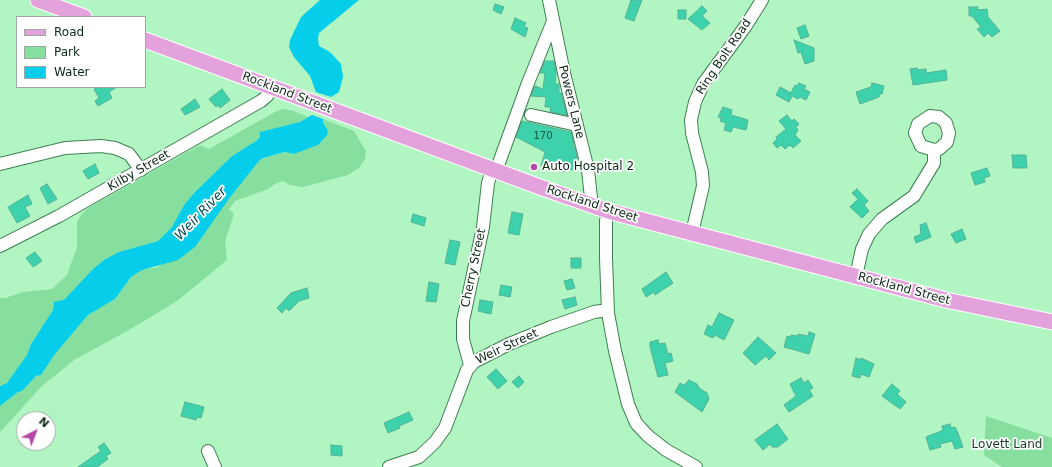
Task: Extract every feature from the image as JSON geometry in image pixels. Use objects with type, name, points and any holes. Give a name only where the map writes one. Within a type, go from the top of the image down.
[{"type":"main road","points":[[38,0],[81,16]]},
{"type":"main road","name":"Rockland Street","points":[[146,40],[494,170],[608,210],[978,308],[1052,322]]},
{"type":"street","name":"Powers Lane","points":[[549,0],[564,73],[588,170],[591,198],[590,204]]},
{"type":"street","name":"Ring Bolt Road","points":[[692,233],[703,186],[702,172],[692,133],[691,120],[695,102],[703,84],[745,27],[762,0]]},
{"type":"street","name":"Cherry Street","points":[[470,365],[463,339],[463,321],[483,227],[488,183],[553,21]]},
{"type":"street","name":"Kilby Street","points":[[0,246],[141,170],[261,101],[267,96],[272,88]]},
{"type":"street","points":[[531,114],[577,125]]},
{"type":"street","points":[[0,164],[65,148],[100,146],[115,148],[129,154],[141,170]]},
{"type":"street","points":[[856,276],[862,249],[869,234],[882,219],[914,196],[932,166],[934,150]]},
{"type":"street","points":[[608,210],[606,236],[608,310],[623,387],[633,417],[640,427],[654,441],[675,456],[696,467]]},
{"type":"street","name":"Weir Street","points":[[389,467],[419,457],[435,442],[445,428],[470,365],[480,358],[532,335],[594,312],[608,310]]},
{"type":"street","points":[[208,451],[215,467]]},
{"type":"green space","points":[[283,109],[294,111],[308,117],[300,122],[280,129],[268,130],[249,147],[232,156],[194,193],[184,205],[172,227],[158,241],[119,252],[104,260],[93,269],[64,301],[54,303],[53,310],[31,344],[27,355],[19,368],[7,383],[0,386],[0,298],[5,298],[23,292],[52,289],[67,275],[77,247],[77,222],[88,208],[200,145],[209,149]]},
{"type":"green space","points":[[323,119],[354,131],[366,151],[365,159],[359,168],[348,175],[303,187],[290,185],[283,181],[268,189],[235,201],[229,209],[234,214],[225,241],[227,260],[177,301],[129,330],[74,360],[42,386],[19,411],[16,411],[16,414],[0,432],[0,406],[18,392],[22,391],[36,376],[41,375],[55,354],[88,315],[115,299],[131,277],[142,270],[158,267],[228,200],[259,161],[263,158],[286,152],[294,154],[327,129],[323,123]]},
{"type":"green space","name":"Lovett Land","points":[[986,416],[1052,438],[1052,467],[1002,467],[984,455]]},
{"type":"water","points":[[320,0],[359,0],[319,33],[319,46],[330,52],[341,64],[343,77],[339,92],[331,97],[316,92],[310,76],[294,57],[289,47],[290,40],[301,17]]},
{"type":"water","name":"Weir River","points":[[312,115],[323,119],[323,123],[328,134],[318,145],[294,154],[285,152],[263,158],[259,161],[228,200],[195,247],[178,260],[142,270],[131,277],[115,299],[88,315],[55,354],[41,375],[36,376],[22,391],[18,392],[0,406],[0,386],[7,383],[27,355],[31,344],[53,310],[54,302],[64,300],[93,269],[104,260],[119,252],[158,241],[172,227],[184,205],[194,193],[232,156],[256,141],[260,137],[260,132],[300,122]]},
{"type":"building","points":[[631,0],[642,0],[634,21],[625,18]]},
{"type":"building","points":[[495,4],[504,7],[501,14],[493,10]]},
{"type":"building","points":[[702,6],[707,11],[702,16],[710,23],[702,30],[688,19]]},
{"type":"building","points":[[969,7],[978,7],[977,10],[987,9],[988,17],[1000,31],[992,37],[988,33],[984,37],[977,29],[981,27],[972,16],[969,16]]},
{"type":"building","points":[[678,10],[686,10],[686,19],[678,19]]},
{"type":"building","points":[[515,18],[526,23],[524,27],[528,28],[525,37],[511,29]]},
{"type":"building","points":[[805,25],[809,36],[801,39],[797,28]]},
{"type":"building","points":[[794,40],[814,48],[814,61],[805,64],[801,52],[798,53]]},
{"type":"building","points":[[545,61],[554,61],[556,73],[555,84],[559,84],[559,93],[561,93],[567,115],[550,112],[551,107],[545,107],[546,97],[531,96],[535,86],[543,89],[545,73],[540,73]]},
{"type":"building","points":[[917,68],[918,70],[926,69],[926,73],[946,70],[947,80],[913,85],[910,69]]},
{"type":"building","points":[[799,83],[806,86],[804,89],[810,92],[806,100],[800,97],[798,99],[792,96],[789,102],[776,95],[780,87],[791,93],[795,85],[797,86]]},
{"type":"building","points":[[872,83],[884,86],[882,94],[880,94],[879,97],[860,104],[856,92],[871,87]]},
{"type":"building","points":[[115,88],[109,92],[112,98],[98,106],[95,101],[99,98],[94,89]]},
{"type":"building","points":[[222,89],[230,100],[220,108],[218,105],[216,107],[209,99]]},
{"type":"building","points":[[195,99],[200,107],[185,115],[181,109]]},
{"type":"building","points":[[723,107],[732,110],[731,115],[748,120],[746,130],[733,127],[731,132],[724,130],[726,123],[720,121],[721,118],[718,117]]},
{"type":"building","points":[[787,115],[792,121],[794,119],[799,124],[796,127],[798,130],[795,135],[801,141],[793,148],[790,145],[785,149],[781,145],[777,148],[773,143],[777,139],[776,137],[786,129],[779,121]]},
{"type":"building","points":[[522,121],[571,132],[574,144],[573,147],[575,148],[577,158],[574,170],[566,169],[565,172],[541,166],[545,152],[516,137]]},
{"type":"building","points":[[1012,155],[1026,155],[1027,168],[1013,168]]},
{"type":"building","points":[[95,164],[99,173],[88,179],[83,171]]},
{"type":"building","points":[[987,168],[990,176],[984,178],[985,182],[975,185],[971,173]]},
{"type":"building","points":[[47,184],[57,199],[48,204],[40,188]]},
{"type":"building","points":[[857,189],[868,201],[864,205],[869,211],[862,218],[850,207],[858,199],[852,193]]},
{"type":"building","points":[[28,195],[32,204],[25,207],[30,216],[17,223],[8,207]]},
{"type":"building","points":[[512,212],[523,214],[519,235],[508,233]]},
{"type":"building","points":[[413,214],[426,218],[424,226],[411,222]]},
{"type":"building","points":[[926,223],[931,237],[916,243],[914,237],[921,234],[920,225]]},
{"type":"building","points":[[962,229],[966,239],[956,243],[951,234]]},
{"type":"building","points":[[450,240],[460,242],[455,265],[445,263]]},
{"type":"building","points":[[35,252],[42,261],[33,267],[26,258]]},
{"type":"building","points":[[571,258],[581,258],[581,268],[571,268]]},
{"type":"building","points":[[666,272],[673,283],[655,295],[654,292],[646,297],[642,289]]},
{"type":"building","points":[[572,279],[575,288],[567,290],[564,281]]},
{"type":"building","points":[[429,282],[439,284],[436,302],[426,301]]},
{"type":"building","points":[[501,285],[512,287],[510,297],[499,295]]},
{"type":"building","points":[[307,288],[309,298],[299,301],[289,311],[286,308],[282,313],[277,308],[291,293]]},
{"type":"building","points":[[575,297],[577,305],[565,309],[562,300]]},
{"type":"building","points":[[480,300],[493,302],[491,314],[478,311]]},
{"type":"building","points":[[719,313],[734,320],[724,340],[715,335],[713,338],[704,334],[708,325],[712,327]]},
{"type":"building","points":[[809,332],[815,334],[809,354],[784,347],[787,336],[797,336],[798,334],[808,336]]},
{"type":"building","points":[[758,337],[776,353],[769,360],[766,356],[755,365],[743,353]]},
{"type":"building","points":[[658,340],[659,344],[665,343],[668,354],[671,353],[673,361],[665,363],[668,375],[658,377],[650,342]]},
{"type":"building","points":[[856,358],[861,360],[861,358],[874,364],[869,377],[861,374],[860,378],[852,376]]},
{"type":"building","points":[[496,369],[507,381],[498,389],[487,377]]},
{"type":"building","points":[[519,376],[524,382],[518,388],[512,382]]},
{"type":"building","points":[[801,378],[804,383],[808,380],[813,388],[809,390],[813,396],[789,412],[784,405],[796,396],[790,384]]},
{"type":"building","points":[[689,380],[697,384],[699,388],[707,393],[709,399],[702,412],[675,392],[680,383],[684,385]]},
{"type":"building","points":[[892,384],[900,391],[897,394],[906,402],[900,409],[882,396]]},
{"type":"building","points":[[185,402],[204,407],[201,418],[197,417],[196,420],[181,416]]},
{"type":"building","points":[[409,412],[413,420],[388,433],[384,423]]},
{"type":"building","points":[[777,424],[788,439],[778,447],[772,447],[770,444],[763,450],[755,440]]},
{"type":"building","points":[[950,424],[951,428],[955,427],[963,447],[955,449],[952,441],[940,444],[941,447],[930,450],[926,437],[943,430],[942,426]]},
{"type":"building","points":[[104,443],[111,453],[106,456],[108,459],[97,467],[78,467],[101,451],[98,447]]},
{"type":"building","points":[[331,445],[342,446],[342,456],[331,455]]},
{"type":"place","name":"Auto Hospital 2","points":[[534,167]]}]
